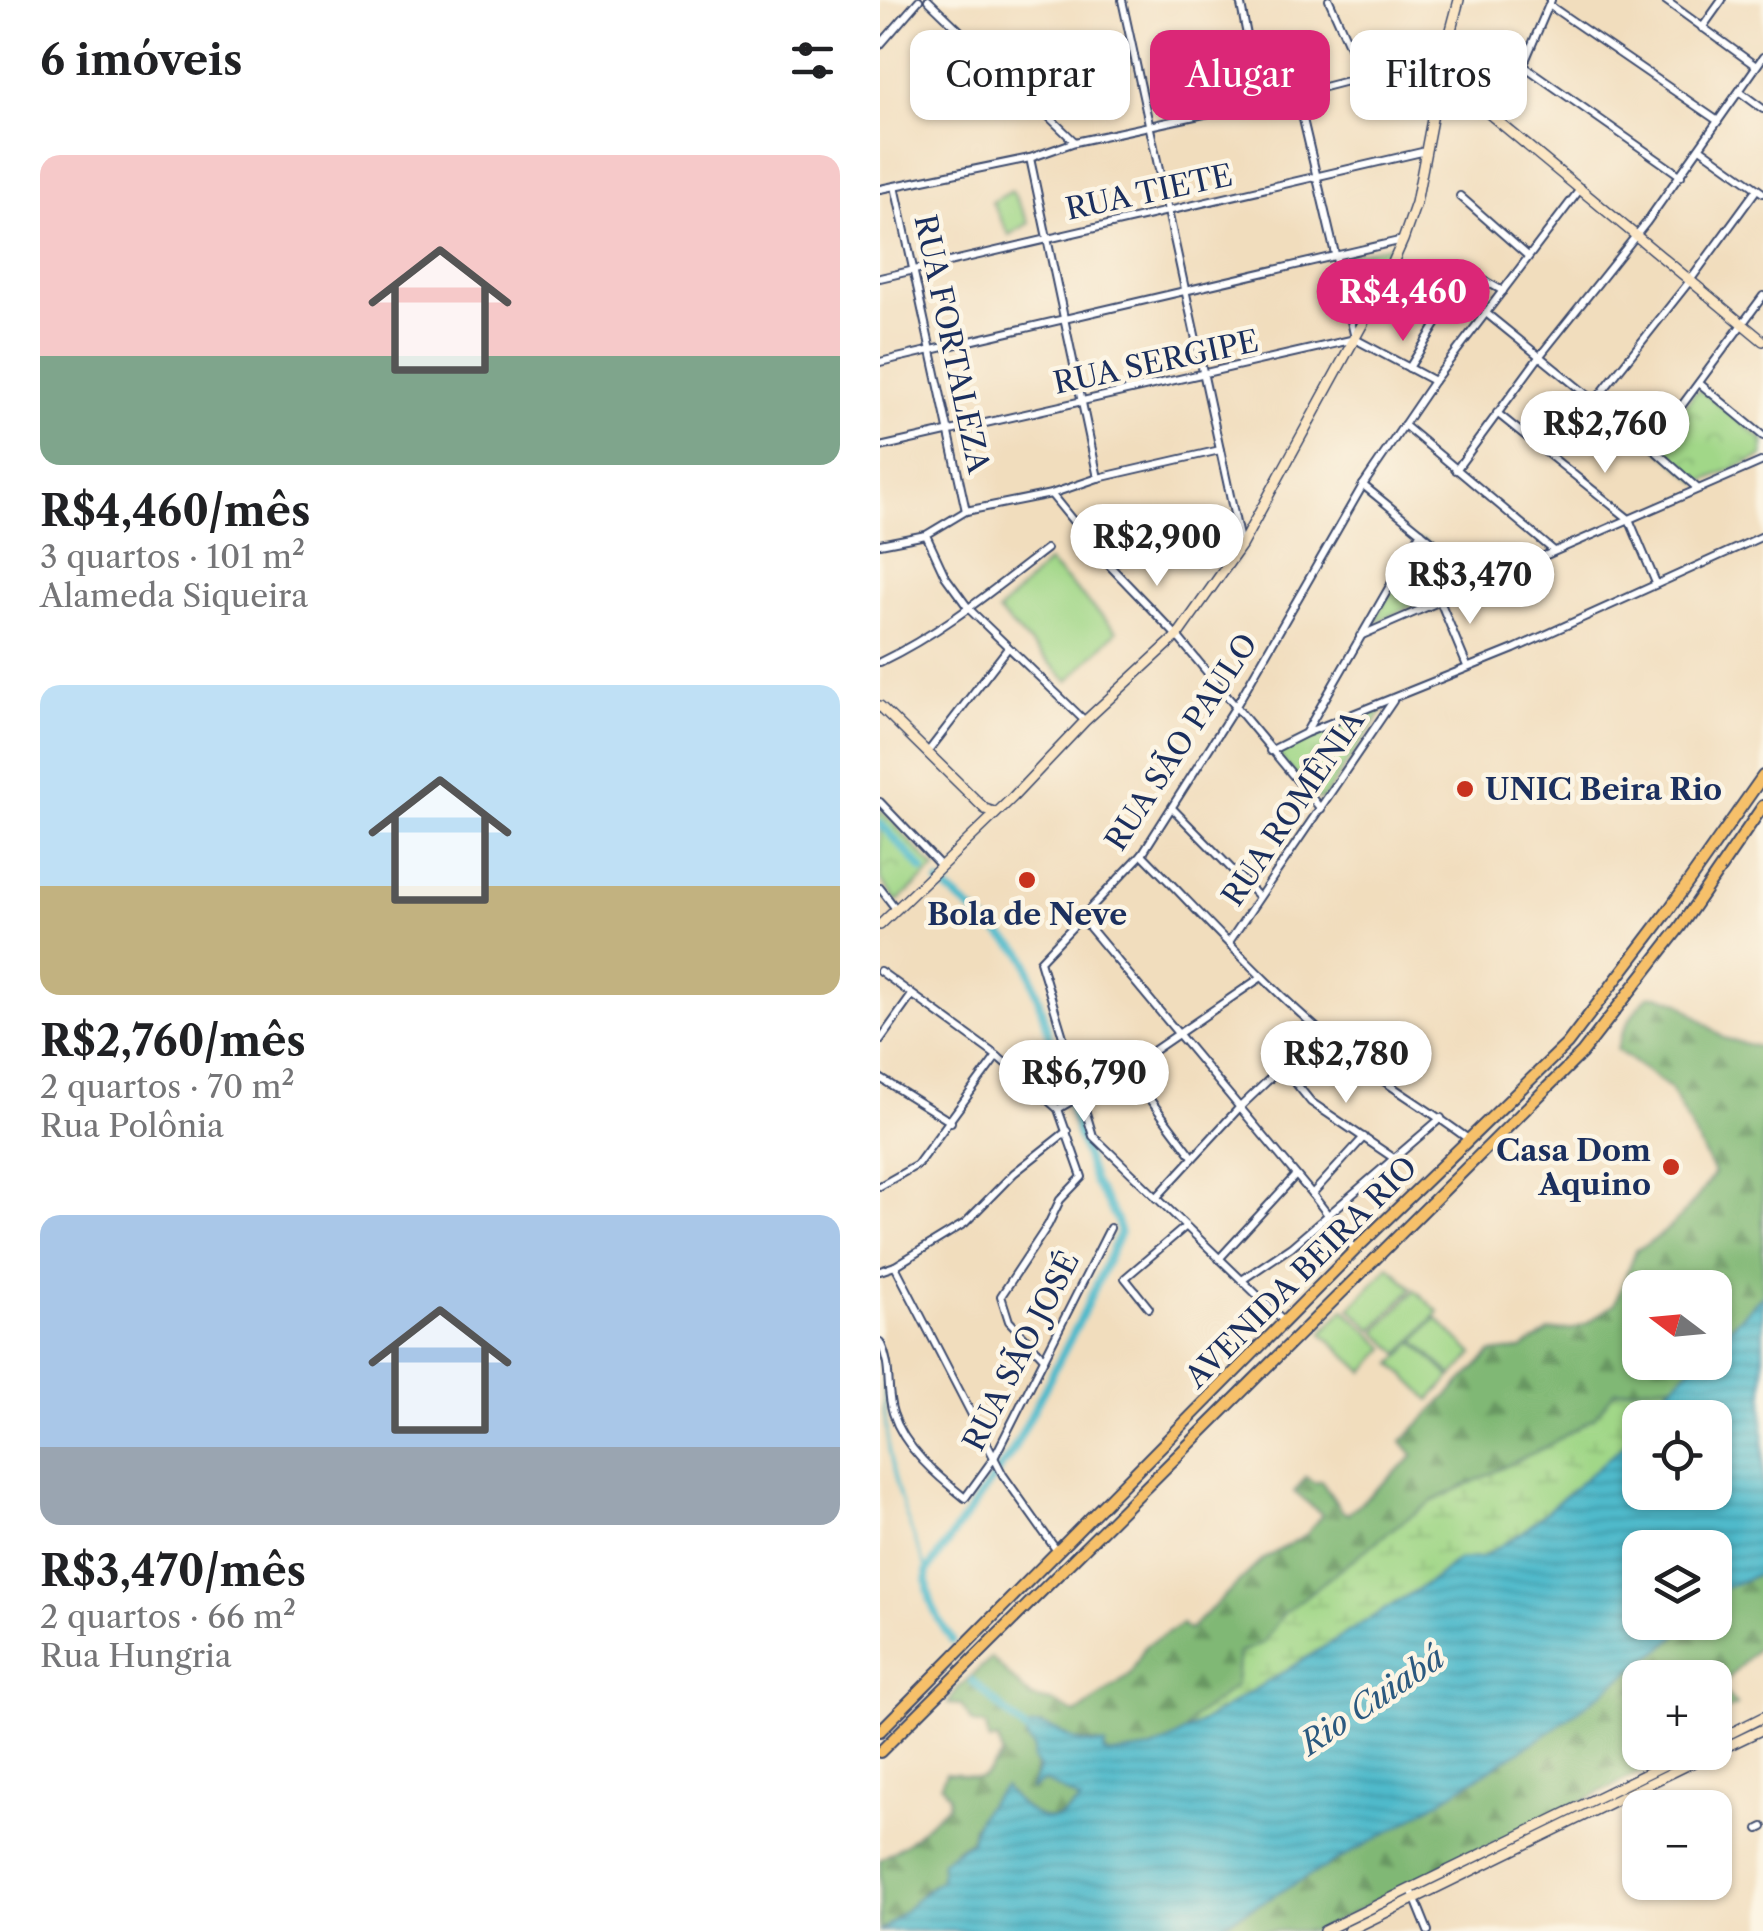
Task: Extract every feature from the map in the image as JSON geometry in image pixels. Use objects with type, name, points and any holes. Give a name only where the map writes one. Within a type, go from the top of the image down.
[{"type":"main road","points":[[1451,30],[1459,0]]},
{"type":"main road","points":[[880,924],[1006,807],[1086,721],[1176,636],[1241,546],[1355,339],[1403,240],[1416,203],[1433,120]]},
{"type":"main road","points":[[1495,120],[1763,341]]},
{"type":"main road","points":[[880,706],[926,754],[990,810]]},
{"type":"main road","name":"AVENIDA BEIRA RIO","points":[[880,1730],[1353,1253],[1568,1044],[1763,776]]},
{"type":"main road","points":[[980,829],[990,810],[1013,797]]},
{"type":"main road","name":"AVENIDA BEIRA RIO","points":[[880,1752],[1582,1053],[1680,926],[1763,806]]},
{"type":"main road","points":[[990,810],[1006,807]]},
{"type":"main road","points":[[1668,911],[1670,923],[1680,926]]},
{"type":"main road","points":[[1655,928],[1666,932],[1666,944]]},
{"type":"main road","points":[[1445,1188],[1469,1154],[1468,1139]]},
{"type":"main road","points":[[1353,1253],[1354,1272],[1360,1274]]},
{"type":"main road","points":[[1732,1732],[1763,1717]]},
{"type":"main road","points":[[1732,1744],[1763,1729]]},
{"type":"main road","points":[[1348,1931],[1413,1893],[1656,1770]]},
{"type":"main road","points":[[1324,1931],[1676,1770]]},
{"type":"street","points":[[880,45],[920,0]]},
{"type":"street","points":[[928,0],[1075,142]]},
{"type":"street","points":[[1122,0],[1241,546]]},
{"type":"street","points":[[1240,0],[1246,30]]},
{"type":"street","points":[[1328,0],[1350,48]]},
{"type":"street","points":[[1665,0],[1756,66]]},
{"type":"street","points":[[1702,28],[1722,0]]},
{"type":"street","points":[[1527,59],[1550,2],[1718,122]]},
{"type":"street","points":[[1456,470],[1539,356],[1681,176],[1763,57]]},
{"type":"street","points":[[1527,68],[1681,176]]},
{"type":"street","points":[[1740,92],[1763,108]]},
{"type":"street","points":[[880,189],[1030,158],[1075,142],[1176,120]]},
{"type":"street","points":[[1303,120],[1355,339],[1434,381]]},
{"type":"street","points":[[1594,402],[1760,191],[1700,148]]},
{"type":"street","name":"RUA TIETE","points":[[880,278],[1428,150]]},
{"type":"street","points":[[1030,158],[1098,478]]},
{"type":"street","name":"RUA FORTALEZA","points":[[895,186],[966,511]]},
{"type":"street","name":"RUA SÃO PAULO","points":[[1079,1099],[1040,961],[1142,854],[1236,706],[1363,484],[1434,381],[1581,188]]},
{"type":"street","points":[[1460,196],[1528,256]]},
{"type":"street","points":[[880,362],[1403,240]]},
{"type":"street","points":[[1409,368],[1469,272],[1503,290]]},
{"type":"street","points":[[1650,447],[1763,296]]},
{"type":"street","points":[[1486,314],[1696,488]]},
{"type":"street","name":"RUA SERGIPE","points":[[880,448],[1355,339]]},
{"type":"street","points":[[1699,383],[1763,436]]},
{"type":"street","points":[[1498,413],[1628,519],[1656,583]]},
{"type":"street","points":[[1404,424],[1553,550]]},
{"type":"street","points":[[880,544],[926,534],[966,511],[1051,494],[1098,478],[1220,450]]},
{"type":"street","points":[[1360,636],[1763,461]]},
{"type":"street","points":[[1363,484],[1482,582]]},
{"type":"street","points":[[1051,494],[1108,564],[1236,706],[1320,809]]},
{"type":"street","points":[[1306,733],[1421,532]]},
{"type":"street","points":[[926,534],[945,576],[968,609],[1086,721]]},
{"type":"street","points":[[1108,564],[1151,551],[1186,534]]},
{"type":"street","points":[[1270,751],[1514,648],[1763,536]]},
{"type":"street","points":[[880,662],[910,648],[968,609],[1046,548]]},
{"type":"street","points":[[1440,601],[1467,666]]},
{"type":"street","points":[[926,754],[1009,648]]},
{"type":"street","name":"RUA ROMÊNIA","points":[[1229,942],[1394,700]]},
{"type":"street","points":[[880,802],[942,866]]},
{"type":"street","points":[[1173,809],[1259,897]]},
{"type":"street","points":[[1142,854],[1260,978],[1354,1059],[1468,1139]]},
{"type":"street","points":[[880,888],[896,909]]},
{"type":"street","points":[[1081,918],[1330,1214],[1353,1253]]},
{"type":"street","points":[[880,971],[997,1056],[1060,1108],[1082,1172],[1081,1180],[1060,1200],[1001,1296],[1009,1321],[1044,1358]]},
{"type":"street","points":[[1060,1108],[1128,1069],[1260,978]]},
{"type":"street","points":[[880,1040],[912,995]]},
{"type":"street","points":[[1156,1198],[1239,1108],[1320,1030]]},
{"type":"street","points":[[880,1186],[917,1165],[997,1056]]},
{"type":"street","points":[[1282,1066],[1311,1102],[1396,1160]]},
{"type":"street","points":[[1128,1069],[1193,1156]]},
{"type":"street","points":[[880,1078],[951,1122]]},
{"type":"street","points":[[1079,1099],[1093,1136],[1285,1322]]},
{"type":"street","points":[[1242,1280],[1291,1247],[1442,1118]]},
{"type":"street","points":[[880,1271],[895,1266],[965,1223],[1014,1173],[1067,1131]]},
{"type":"street","points":[[1312,1194],[1364,1137]]},
{"type":"street","points":[[1219,1259],[1295,1176]]},
{"type":"street","points":[[1149,1308],[1124,1278],[1185,1227]]},
{"type":"street","name":"RUA SÃO JOSÉ","points":[[880,1342],[890,1368],[893,1413],[910,1446],[965,1498],[994,1458],[1110,1228]]},
{"type":"street","points":[[895,1266],[1003,1475],[1058,1552]]},
{"type":"street","points":[[1413,1893],[1428,1931]]},
{"type":"green space","points":[[1012,191],[1029,223],[1009,235],[992,202]]},
{"type":"green space","points":[[1390,246],[1379,280],[1360,319],[1356,318],[1341,262],[1343,256]]},
{"type":"green space","points":[[1702,391],[1763,440],[1763,456],[1699,483],[1658,448],[1658,442],[1695,392]]},
{"type":"green space","points":[[1419,540],[1471,581],[1373,623]]},
{"type":"green space","points":[[1048,562],[1117,631],[1068,681],[998,612]]},
{"type":"green space","points":[[1385,707],[1323,799],[1317,799],[1278,756],[1282,749]]},
{"type":"green space","points":[[880,809],[935,869],[897,902],[880,879]]},
{"type":"green space","points":[[1648,996],[1679,1002],[1723,1038],[1763,1048],[1763,1295],[1732,1325],[1732,1270],[1628,1270],[1636,1250],[1680,1217],[1714,1173],[1670,1088],[1617,1050],[1625,1028]]},
{"type":"green space","points":[[1389,1266],[1412,1288],[1373,1330],[1350,1308]]},
{"type":"green space","points":[[1622,1285],[1622,1380],[1677,1380],[1673,1384],[1615,1391],[1594,1418],[1546,1447],[1433,1501],[1395,1527],[1284,1613],[1263,1643],[1239,1653],[1236,1686],[1194,1718],[1184,1733],[1153,1749],[1109,1755],[1098,1743],[1076,1741],[1041,1724],[1027,1739],[1036,1758],[1033,1788],[1045,1781],[1081,1801],[1061,1816],[1046,1818],[1022,1806],[1005,1788],[973,1826],[971,1841],[956,1849],[941,1880],[880,1931],[880,1860],[907,1843],[948,1805],[949,1796],[941,1784],[946,1773],[982,1777],[1002,1755],[998,1739],[989,1741],[986,1726],[973,1723],[961,1705],[948,1704],[958,1688],[991,1658],[1032,1698],[1056,1703],[1076,1714],[1130,1675],[1145,1646],[1182,1624],[1189,1630],[1262,1560],[1307,1534],[1322,1514],[1294,1492],[1306,1477],[1315,1483],[1321,1481],[1348,1514],[1414,1456],[1402,1441],[1491,1353],[1522,1349],[1549,1331],[1574,1329],[1615,1303]]},
{"type":"green space","points":[[1415,1290],[1439,1312],[1400,1354],[1376,1332]]},
{"type":"green space","points":[[1344,1309],[1386,1348],[1364,1372],[1322,1333]]},
{"type":"green space","points":[[1436,1318],[1473,1354],[1453,1376],[1415,1341]]},
{"type":"green space","points":[[1414,1342],[1451,1377],[1430,1400],[1393,1364]]},
{"type":"green space","points":[[1673,1384],[1657,1400],[1622,1400],[1622,1448],[1524,1531],[1481,1558],[1457,1560],[1436,1578],[1184,1733],[1194,1718],[1236,1686],[1239,1653],[1263,1643],[1284,1613],[1433,1501],[1546,1447],[1594,1418],[1615,1391]]},
{"type":"green space","points":[[1763,1572],[1763,1649],[1759,1646],[1732,1675],[1732,1660],[1644,1660],[1672,1640],[1732,1640],[1732,1584]]},
{"type":"green space","points":[[1622,1675],[1622,1770],[1646,1770],[1316,1931],[1210,1931],[1406,1822]]},
{"type":"water","name":"Rio Cuiabá","points":[[1763,1295],[1763,1572],[1732,1585],[1732,1530],[1622,1530],[1622,1640],[1672,1640],[1646,1660],[1622,1660],[1622,1678],[1545,1735],[1406,1822],[1210,1931],[881,1931],[941,1880],[942,1861],[971,1841],[982,1811],[1004,1787],[1021,1805],[1045,1818],[1060,1817],[1080,1801],[1045,1781],[1031,1789],[1039,1768],[1025,1730],[1045,1727],[1080,1742],[1105,1745],[1104,1752],[1109,1755],[1153,1749],[1436,1578],[1457,1560],[1481,1558],[1524,1531],[1622,1447],[1622,1510],[1732,1510],[1732,1400],[1657,1400],[1678,1380],[1732,1380],[1732,1325]]},
{"type":"waterway","points":[[880,823],[923,870]]},
{"type":"waterway","points":[[939,883],[1022,952],[1027,961],[1094,1182],[1117,1220],[1120,1233],[1012,1452],[927,1571],[933,1607],[952,1640]]},
{"type":"waterway","points":[[885,1368],[888,1448],[927,1571]]},
{"type":"waterway","points":[[972,1681],[1025,1730]]},
{"type":"place","name":"UNIC Beira Rio","points":[[1465,789]]},
{"type":"place","name":"Bola de Neve","points":[[1027,880]]},
{"type":"place","name":"Casa Dom Aquino","points":[[1671,1167]]}]
